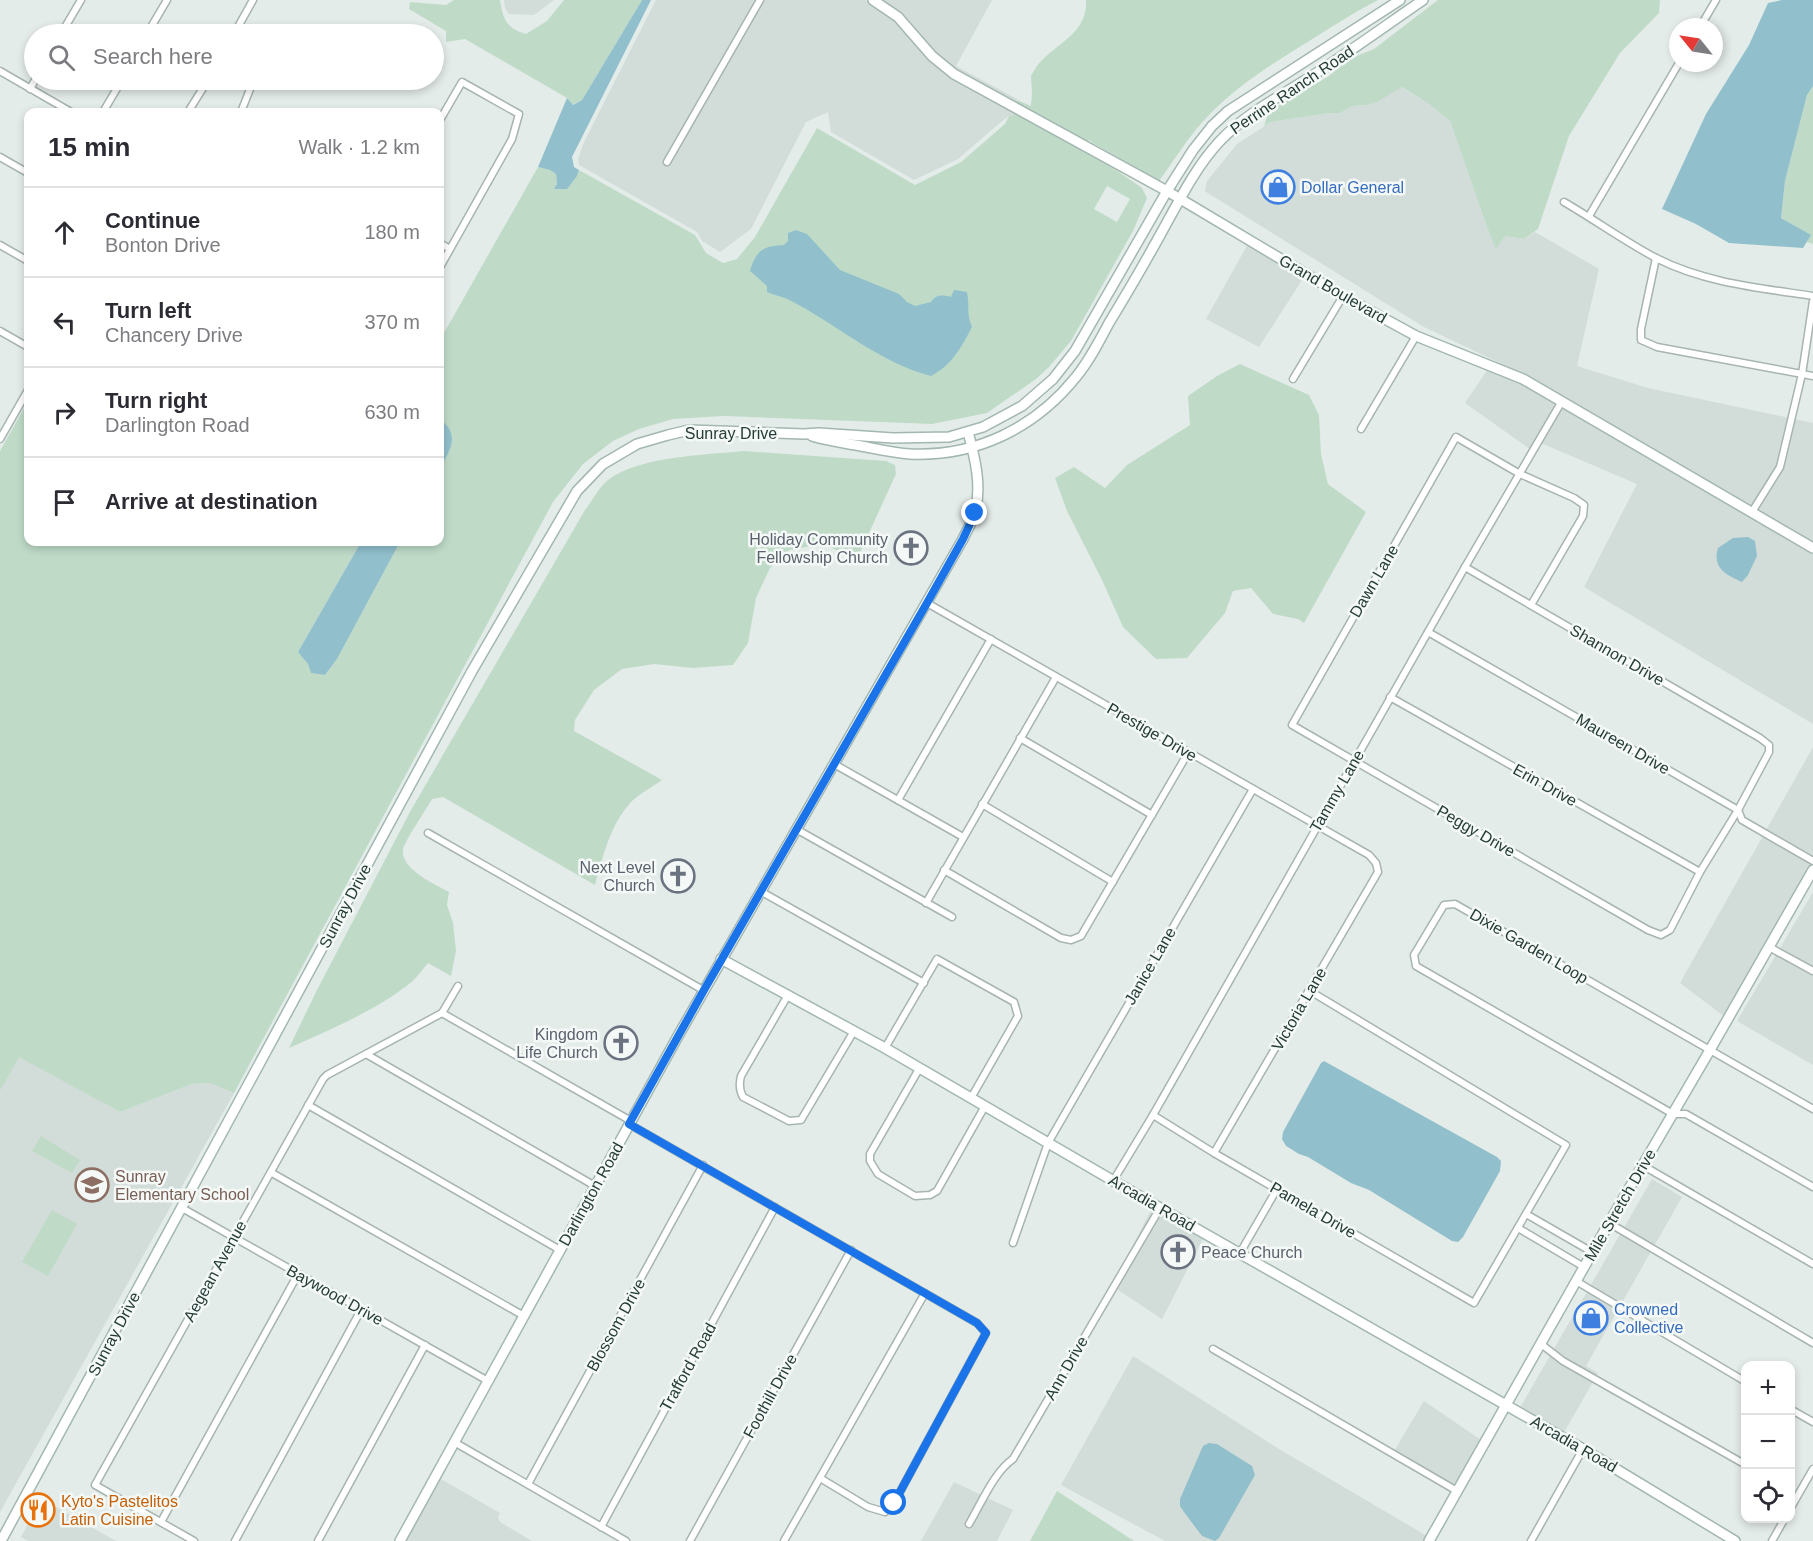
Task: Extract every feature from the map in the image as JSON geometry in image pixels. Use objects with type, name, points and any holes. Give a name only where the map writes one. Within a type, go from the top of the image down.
[{"type":"street","points":[[67,24],[81,0]]},
{"type":"street","points":[[153,24],[167,0]]},
{"type":"street","points":[[240,24],[254,0]]},
{"type":"street","points":[[667,162],[760,0]]},
{"type":"street","name":"Grand Boulevard","points":[[873,0],[898,17],[932,56],[954,74],[1167,191],[1343,296],[1416,336],[1524,379],[1813,548]]},
{"type":"street","name":"Perrine Ranch Road","points":[[1167,191],[1193,150],[1212,126],[1228,111],[1400,0]]},
{"type":"street","name":"Perrine Ranch Road","points":[[1180,199],[1218,142],[1235,126],[1424,0]]},
{"type":"street","points":[[1705,18],[1716,0]]},
{"type":"street","points":[[0,72],[24,86]]},
{"type":"street","points":[[1588,216],[1674,72]]},
{"type":"street","points":[[444,113],[462,82],[519,114],[512,139],[444,260]]},
{"type":"street","points":[[32,90],[64,108]]},
{"type":"street","points":[[105,108],[116,90]]},
{"type":"street","points":[[191,108],[202,90]]},
{"type":"street","points":[[243,108],[250,90]]},
{"type":"street","points":[[0,157],[24,171]]},
{"type":"street","name":"Sunray Drive","points":[[1,1541],[472,671],[578,491],[603,464],[637,444],[689,430],[852,434],[893,438],[949,437],[983,427],[1022,406],[1053,379],[1075,351],[1167,191]]},
{"type":"street","name":"Sunray Drive","points":[[804,434],[911,454],[951,452],[992,441],[1019,429],[1056,399],[1077,376],[1180,199]]},
{"type":"street","points":[[1564,202],[1656,258],[1696,274],[1727,282],[1813,296]]},
{"type":"street","points":[[0,245],[24,259]]},
{"type":"street","points":[[444,245],[450,249]]},
{"type":"street","points":[[1656,258],[1641,329],[1641,340],[1657,347],[1813,376]]},
{"type":"street","points":[[1293,379],[1343,296]]},
{"type":"street","points":[[1752,512],[1780,467],[1802,374],[1813,301]]},
{"type":"street","points":[[0,331],[24,345]]},
{"type":"street","points":[[1361,429],[1416,336]]},
{"type":"street","points":[[0,439],[24,397]]},
{"type":"street","name":"Tammy Lane","points":[[1113,1181],[1562,401]]},
{"type":"street","name":"Darlington Road","points":[[400,1541],[721,959],[963,539],[975,513],[978,490],[976,467],[968,432]]},
{"type":"street","name":"Dawn Lane","points":[[1292,725],[1456,437],[1520,474]]},
{"type":"street","points":[[1520,474],[1574,498],[1584,505],[1583,516],[1531,605]]},
{"type":"street","name":"Shannon Drive","points":[[1465,567],[1769,745],[1769,752],[1738,810]]},
{"type":"street","name":"Prestige Drive","points":[[927,603],[1369,855],[1376,863]]},
{"type":"street","name":"Maureen Drive","points":[[1428,632],[1738,810],[1742,820],[1813,861]]},
{"type":"street","points":[[898,800],[991,639]]},
{"type":"street","points":[[926,903],[1056,677]]},
{"type":"street","name":"Erin Drive","points":[[1390,698],[1700,872]]},
{"type":"street","name":"Peggy Drive","points":[[1292,725],[1648,930],[1661,935],[1670,930],[1700,872]]},
{"type":"street","points":[[1020,738],[1152,815]]},
{"type":"street","points":[[944,870],[1061,938],[1071,940],[1081,936],[1188,753]]},
{"type":"street","points":[[834,764],[963,837]]},
{"type":"street","name":"Janice Lane","points":[[1013,1243],[1048,1143],[1253,789]]},
{"type":"street","points":[[982,804],[1113,882]]},
{"type":"street","points":[[1700,872],[1738,810]]},
{"type":"street","points":[[796,829],[952,917]]},
{"type":"street","points":[[428,832],[704,990]]},
{"type":"street","name":"Victoria Lane","points":[[1214,1154],[1378,872],[1376,863]]},
{"type":"street","name":"Mile Stretch Drive","points":[[1430,1541],[1592,1252],[1813,870]]},
{"type":"street","points":[[760,891],[924,983]]},
{"type":"street","name":"Dixie Garden Loop","points":[[1813,1109],[1455,903],[1444,905],[1414,956],[1416,966],[1672,1114],[1686,1114],[1813,1187]]},
{"type":"street","points":[[1769,947],[1813,971]]},
{"type":"street","name":"Arcadia Road","points":[[721,959],[885,1048],[1160,1208],[1506,1404],[1584,1449],[1729,1539]]},
{"type":"street","points":[[885,1048],[937,959],[1014,1002],[1018,1016],[971,1098]]},
{"type":"street","points":[[458,986],[442,1013],[977,1323],[986,1333],[894,1503],[885,1512],[861,1503],[820,1478]]},
{"type":"street","points":[[1310,991],[1566,1145],[1518,1228],[1584,1267]]},
{"type":"street","points":[[788,995],[741,1076],[740,1091],[743,1097],[789,1122],[801,1120],[854,1031]]},
{"type":"street","name":"Aegean Avenue","points":[[161,1522],[95,1485],[323,1079],[442,1013]]},
{"type":"street","points":[[366,1054],[595,1186]]},
{"type":"street","points":[[919,1069],[870,1154],[870,1161],[878,1174],[915,1196],[930,1195],[937,1191],[985,1106]]},
{"type":"street","points":[[308,1106],[560,1250]]},
{"type":"street","name":"Pamela Drive","points":[[1153,1115],[1214,1154],[1474,1303],[1518,1228]]},
{"type":"street","name":"Blossom Drive","points":[[528,1484],[703,1165]]},
{"type":"street","points":[[1642,1165],[1813,1264]]},
{"type":"street","points":[[272,1173],[524,1316]]},
{"type":"street","points":[[1240,1253],[1277,1189]]},
{"type":"street","name":"Trafford Road","points":[[601,1527],[775,1207]]},
{"type":"street","name":"Baywood Drive","points":[[182,1208],[488,1381]]},
{"type":"street","name":"Ann Drive","points":[[969,1524],[998,1474],[1013,1459],[1160,1208]]},
{"type":"street","points":[[1526,1214],[1592,1252]]},
{"type":"street","points":[[1609,1223],[1813,1343]]},
{"type":"street","name":"Foothill Drive","points":[[690,1541],[851,1250]]},
{"type":"street","points":[[194,1541],[161,1522],[298,1274]]},
{"type":"street","points":[[1576,1281],[1741,1379]]},
{"type":"street","points":[[784,1541],[925,1293]]},
{"type":"street","points":[[235,1541],[361,1310]]},
{"type":"street","points":[[1541,1344],[1563,1361],[1741,1462]]},
{"type":"street","points":[[318,1541],[425,1345]]},
{"type":"street","points":[[1213,1349],[1457,1491]]},
{"type":"street","points":[[1795,1411],[1813,1422]]},
{"type":"street","points":[[454,1442],[626,1541]]},
{"type":"street","points":[[1531,1541],[1584,1449]]},
{"type":"street","points":[[1795,1501],[1813,1469]]},
{"type":"street","points":[[1772,1541],[1782,1523]]},
{"type":"shaded area","points":[[504,0],[554,0],[534,15],[509,14]]},
{"type":"shaded area","points":[[656,0],[865,0],[895,20],[930,59],[1014,111],[1013,116],[1002,121],[958,159],[914,180],[831,132],[828,112],[806,122],[751,229],[720,252],[702,241],[697,232],[579,165],[578,159],[584,142]]},
{"type":"shaded area","points":[[880,0],[992,0],[956,66],[1017,99],[1016,104],[956,71],[935,54],[901,15]]},
{"type":"shaded area","points":[[1401,87],[1429,104],[1450,121],[1496,248],[1505,236],[1524,239],[1535,232],[1599,269],[1577,366],[1648,388],[1813,423],[1813,544],[1564,397],[1535,386],[1525,375],[1424,327],[1206,192],[1207,181],[1237,144],[1271,122],[1340,113],[1353,106],[1376,102]]},
{"type":"shaded area","points":[[1248,244],[1304,277],[1259,347],[1206,319]]},
{"type":"shaded area","points":[[1488,369],[1522,382],[1813,553],[1813,724],[1584,587],[1637,484],[1541,443],[1534,452],[1465,403]],"holes":[[[1718,548],[1757,556],[1748,575]]]},
{"type":"shaded area","points":[[1813,747],[1813,861],[1725,1017],[1680,983]]},
{"type":"shaded area","points":[[1813,892],[1813,1065],[1737,1021]]},
{"type":"shaded area","name":"Sunray Elementary School","points":[[19,1056],[120,1112],[192,1084],[210,1083],[234,1093],[0,1512],[0,1091]]},
{"type":"shaded area","points":[[1652,1179],[1682,1197],[1586,1366],[1598,1373],[1562,1436],[1521,1406]]},
{"type":"shaded area","points":[[1152,1208],[1204,1237],[1162,1319],[1112,1286]]},
{"type":"shaded area","points":[[1133,1356],[1279,1449],[1427,1536],[1424,1541],[1165,1541],[1061,1485]]},
{"type":"shaded area","points":[[1424,1401],[1481,1440],[1454,1489],[1393,1453]]},
{"type":"shaded area","points":[[439,1478],[500,1513],[498,1517],[500,1522],[532,1541],[405,1541]]},
{"type":"shaded area","points":[[954,1482],[1013,1510],[997,1541],[921,1541]]},
{"type":"shaded area","points":[[42,1499],[116,1541],[28,1541],[21,1537]]},
{"type":"green space","points":[[454,0],[500,0],[510,26],[526,34],[547,21],[564,0],[642,0],[582,100],[572,105],[567,98],[465,39],[446,42],[444,24],[434,24],[409,9],[410,2],[446,5]]},
{"type":"green space","points":[[1086,0],[1378,0],[1281,59],[1232,94],[1196,130],[1159,181],[1088,140],[1086,143],[1016,104],[1017,100],[1031,106],[1031,76],[1042,60],[1078,28],[1083,20]]},
{"type":"green space","points":[[1438,0],[1660,0],[1659,13],[1620,53],[1569,136],[1538,229],[1524,239],[1505,236],[1496,249],[1450,121],[1402,87],[1377,102],[1353,106],[1340,113],[1271,122],[1264,126],[1269,111],[1329,76],[1349,59],[1374,49]]},
{"type":"green space","points":[[1813,86],[1813,244],[1807,242],[1810,235],[1781,218],[1785,181],[1807,95]]},
{"type":"green space","points":[[1014,111],[1082,149],[1142,188],[1147,198],[1133,231],[1071,341],[1049,367],[1036,379],[987,413],[932,424],[724,416],[673,419],[639,429],[613,441],[583,464],[553,502],[234,1093],[210,1083],[192,1084],[120,1112],[19,1057],[0,1091],[0,451],[24,408],[24,546],[359,546],[298,652],[308,664],[311,673],[325,675],[337,659],[398,546],[444,546],[444,461],[450,449],[444,431],[444,333],[538,167],[556,174],[557,184],[577,176],[579,170],[695,235],[706,253],[723,263],[737,259],[755,237],[817,128],[915,185],[961,162],[1005,124],[1009,116],[1013,116]],"holes":[[[1107,186],[1130,199],[1117,222],[1094,209]]]},
{"type":"green space","points":[[1240,364],[1309,395],[1319,415],[1321,454],[1328,484],[1366,512],[1304,623],[1298,619],[1273,614],[1251,588],[1233,591],[1225,613],[1187,658],[1156,659],[1123,627],[1067,511],[1055,478],[1074,467],[1105,488],[1127,465],[1190,425],[1188,396],[1217,376]]},
{"type":"green space","points":[[744,451],[886,461],[895,465],[896,474],[857,559],[823,544],[789,550],[770,568],[756,598],[748,643],[733,665],[693,668],[654,664],[622,669],[594,690],[575,720],[574,731],[662,780],[634,799],[624,811],[608,841],[595,885],[443,797],[432,799],[403,849],[407,863],[413,869],[449,892],[447,905],[453,923],[456,951],[451,976],[428,963],[412,982],[382,1003],[289,1048],[411,810],[585,510],[599,490],[608,480],[621,472],[655,461]]},
{"type":"green space","points":[[41,1136],[80,1160],[72,1173],[32,1151]]},
{"type":"green space","points":[[52,1210],[77,1224],[48,1276],[22,1262]]},
{"type":"green space","points":[[1057,1491],[1134,1541],[1030,1541]]},
{"type":"water","points":[[642,0],[651,0],[572,157],[574,167],[579,170],[577,176],[567,189],[554,189],[557,184],[556,174],[538,167],[567,98],[573,105],[582,100]]},
{"type":"water","points":[[1782,0],[1813,0],[1813,86],[1807,95],[1785,181],[1781,218],[1811,235],[1803,248],[1729,243],[1696,224],[1662,209],[1706,114],[1749,45],[1768,3]]},
{"type":"water","points":[[796,230],[807,234],[840,270],[899,294],[915,306],[931,302],[940,296],[951,297],[954,290],[967,292],[972,327],[945,367],[931,376],[895,363],[794,302],[767,292],[767,286],[750,271],[755,258],[761,250],[784,245],[788,241],[788,233]]},
{"type":"water","points":[[444,423],[452,437],[450,449],[444,461]]},
{"type":"water","points":[[1748,537],[1755,541],[1757,556],[1742,582],[1722,570],[1717,561],[1717,555],[1718,548],[1733,538]]},
{"type":"water","points":[[359,546],[398,546],[337,659],[325,675],[311,673],[308,664],[298,652]]},
{"type":"water","points":[[1324,1061],[1501,1161],[1500,1171],[1458,1242],[1452,1241],[1369,1190],[1351,1183],[1286,1146],[1282,1139],[1283,1132]]},
{"type":"water","points":[[1209,1443],[1217,1444],[1252,1466],[1255,1475],[1219,1538],[1215,1541],[1202,1536],[1180,1506],[1180,1499],[1203,1446]]},
{"type":"place","name":"Dollar General","points":[[1278,187]]},
{"type":"place","name":"Holiday Community Fellowship Church","points":[[911,548]]},
{"type":"place","name":"Next Level Church","points":[[678,876]]},
{"type":"place","name":"Kingdom Life Church","points":[[621,1043]]},
{"type":"place","name":"Sunray Elementary School","points":[[92,1185]]},
{"type":"place","name":"Peace Church","points":[[1178,1252]]},
{"type":"place","name":"Crowned Collective","points":[[1591,1318]]},
{"type":"place","name":"Kyto's Pastelitos Latin Cuisine","points":[[38,1510]]},
{"type":"route","points":[[894,1503],[986,1333],[982,1327],[629,1124],[927,603],[975,513]]}]
